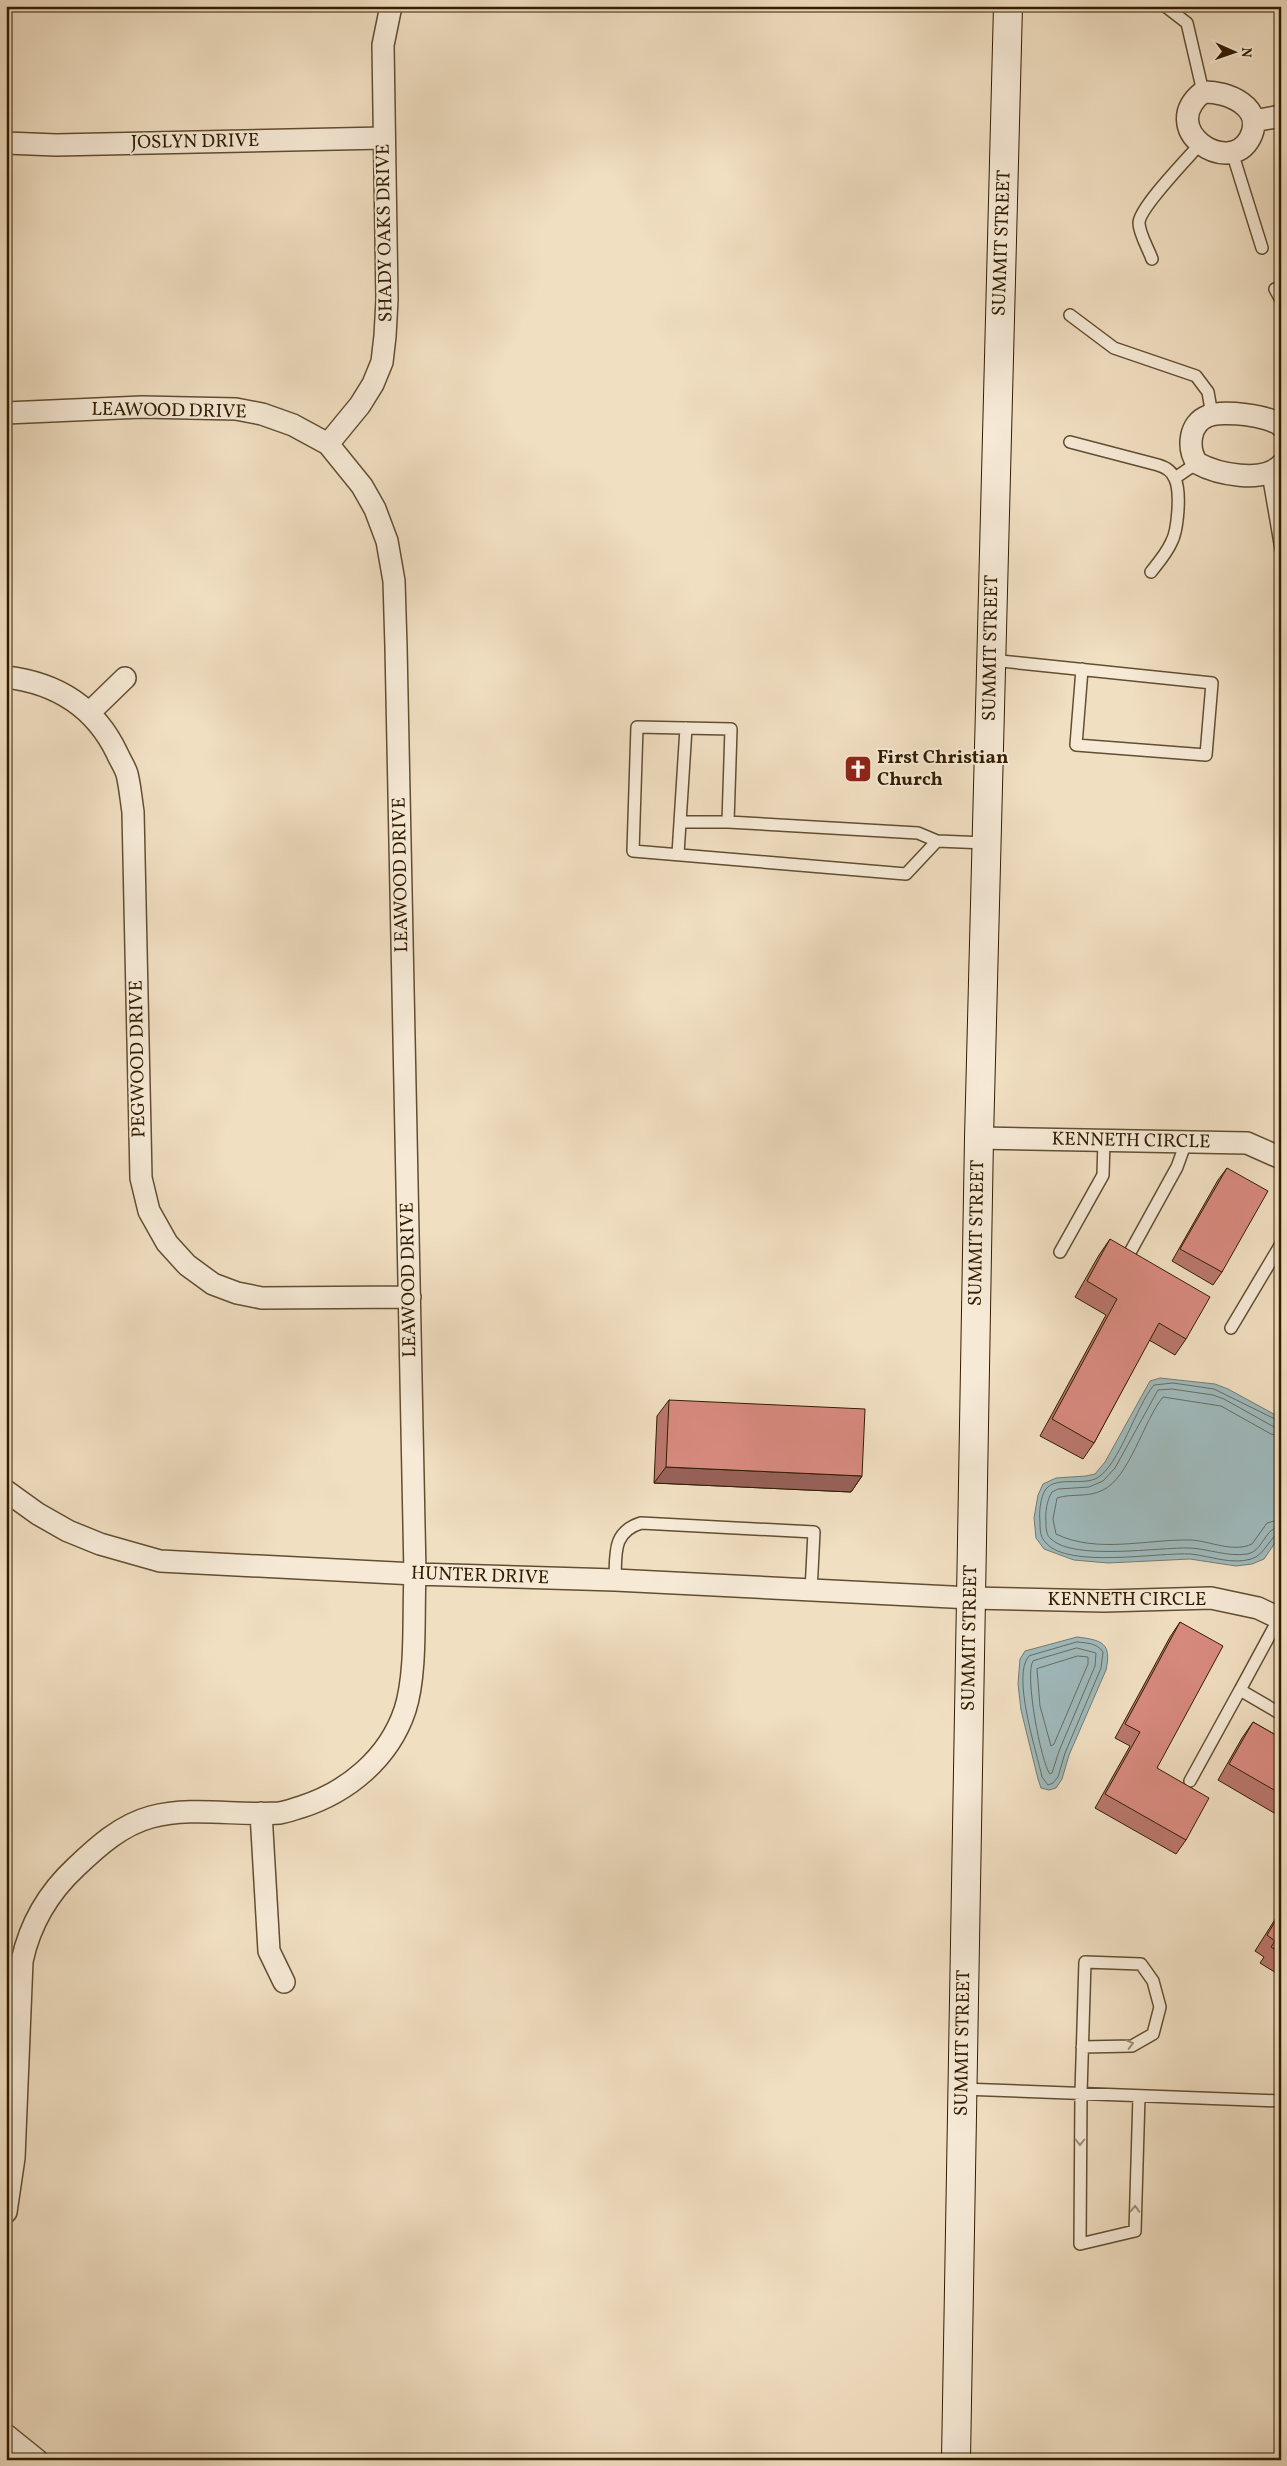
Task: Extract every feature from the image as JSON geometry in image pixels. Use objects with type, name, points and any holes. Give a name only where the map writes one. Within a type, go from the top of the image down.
[{"type":"main road","name":"SUMMIT STREET","points":[[956,2460],[979,1138],[1008,6]]},
{"type":"street","name":"SHADY OAKS DRIVE","points":[[328,444],[360,405],[373,384],[382,362],[387,300],[383,45],[392,6]]},
{"type":"street","points":[[1203,92],[1217,92],[1239,101],[1248,108],[1254,121],[1254,131],[1249,140],[1239,150],[1218,152],[1200,144],[1188,126],[1187,117],[1196,98],[1203,92]]},
{"type":"street","points":[[1254,121],[1281,116]]},
{"type":"street","name":"JOSLYN DRIVE","points":[[6,143],[56,145],[384,138]]},
{"type":"street","name":"LEAWOOD DRIVE","points":[[6,413],[142,407],[236,409],[262,414],[285,422],[328,444],[362,486],[375,509],[387,541],[394,581],[415,1574],[412,1669],[405,1710],[390,1741],[369,1768],[347,1786],[321,1800],[282,1812],[200,1811],[173,1813],[149,1818],[121,1830],[93,1851],[66,1876],[43,1906],[14,1962],[14,2158],[6,2212]]},
{"type":"street","points":[[1274,469],[1258,476],[1220,472],[1197,463],[1191,446],[1192,435],[1200,420],[1212,415],[1262,417],[1279,421]]},
{"type":"street","name":"PEGWOOD DRIVE","points":[[6,677],[27,679],[54,689],[90,712],[111,741],[126,772],[133,812],[141,1178],[149,1211],[166,1243],[187,1265],[213,1284],[237,1293],[262,1298],[410,1297]]},
{"type":"street","points":[[90,712],[125,678]]},
{"type":"street","name":"KENNETH CIRCLE","points":[[979,1138],[1247,1143],[1281,1158]]},
{"type":"street","name":"HUNTER DRIVE","points":[[6,1491],[38,1514],[68,1531],[109,1547],[160,1561],[415,1574],[615,1580],[971,1598]]},
{"type":"street","name":"KENNETH CIRCLE","points":[[971,1598],[1104,1601],[1211,1598],[1258,1608],[1280,1619]]},
{"type":"street","points":[[261,1813],[269,1951],[284,1982]]},
{"type":"street","points":[[6,2435],[37,2460]]},
{"type":"lane","points":[[1165,6],[1187,23],[1203,92]]},
{"type":"lane","points":[[1152,259],[1138,225],[1139,218],[1146,206],[1200,144]]},
{"type":"lane","points":[[1232,152],[1262,248]]},
{"type":"lane","points":[[1275,289],[1281,300]]},
{"type":"lane","points":[[1070,316],[1114,348],[1196,376],[1208,392],[1212,415]]},
{"type":"lane","points":[[1070,442],[1165,467],[1175,478],[1178,488],[1177,512],[1172,542],[1151,572]]},
{"type":"lane","points":[[1175,478],[1197,463]]},
{"type":"lane","points":[[1274,469],[1281,549]]},
{"type":"lane","points":[[991,660],[1082,669],[1212,683],[1206,755],[1076,745],[1082,669]]},
{"type":"lane","points":[[728,822],[731,728],[637,727],[633,851],[906,874],[938,841]]},
{"type":"lane","points":[[678,854],[686,728]]},
{"type":"lane","points":[[680,822],[728,822],[918,834],[938,841],[986,843]]},
{"type":"lane","points":[[1060,1252],[1102,1175],[1104,1140]]},
{"type":"lane","points":[[1128,1256],[1172,1176],[1186,1142]]},
{"type":"lane","points":[[1231,1328],[1281,1244]]},
{"type":"lane","points":[[615,1580],[616,1548],[621,1536],[630,1526],[641,1523],[814,1532],[811,1591]]},
{"type":"lane","points":[[1190,1781],[1280,1619]]},
{"type":"lane","points":[[1240,1690],[1281,1714]]},
{"type":"lane","points":[[1082,2047],[1132,2046],[1153,2034],[1160,2007],[1153,1981],[1141,1964],[1085,1962],[1080,2094],[1080,2244],[1134,2231],[1139,2096]]},
{"type":"lane","points":[[962,2089],[1281,2101]]},
{"type":"water","points":[[1160,1378],[1215,1384],[1228,1389],[1281,1418],[1281,1534],[1264,1559],[1252,1564],[1236,1566],[1190,1559],[1108,1563],[1074,1560],[1044,1549],[1036,1538],[1034,1518],[1038,1495],[1043,1484],[1056,1478],[1095,1474],[1105,1462],[1150,1381]]},
{"type":"water","points":[[1077,1637],[1093,1640],[1103,1645],[1108,1654],[1108,1661],[1106,1670],[1069,1755],[1062,1779],[1056,1788],[1049,1790],[1041,1788],[1021,1710],[1018,1684],[1020,1659],[1025,1651]]},
{"type":"building","points":[[1227,1168],[1268,1191],[1222,1272],[1180,1249]]},
{"type":"building","points":[[1110,1239],[1210,1297],[1186,1339],[1159,1323],[1094,1443],[1052,1419],[1117,1299],[1087,1281]]},
{"type":"building","points":[[669,1400],[865,1409],[862,1476],[666,1467]]},
{"type":"building","points":[[1180,1622],[1223,1646],[1157,1768],[1209,1798],[1186,1840],[1105,1794],[1140,1732],[1125,1724]]},
{"type":"building","points":[[1253,1722],[1281,1738],[1281,1794],[1229,1764]]},
{"type":"building","points":[[1281,1912],[1281,1953],[1271,1947],[1275,1941],[1267,1935]]},
{"type":"place","name":"First Christian Church","points":[[858,769]]}]
